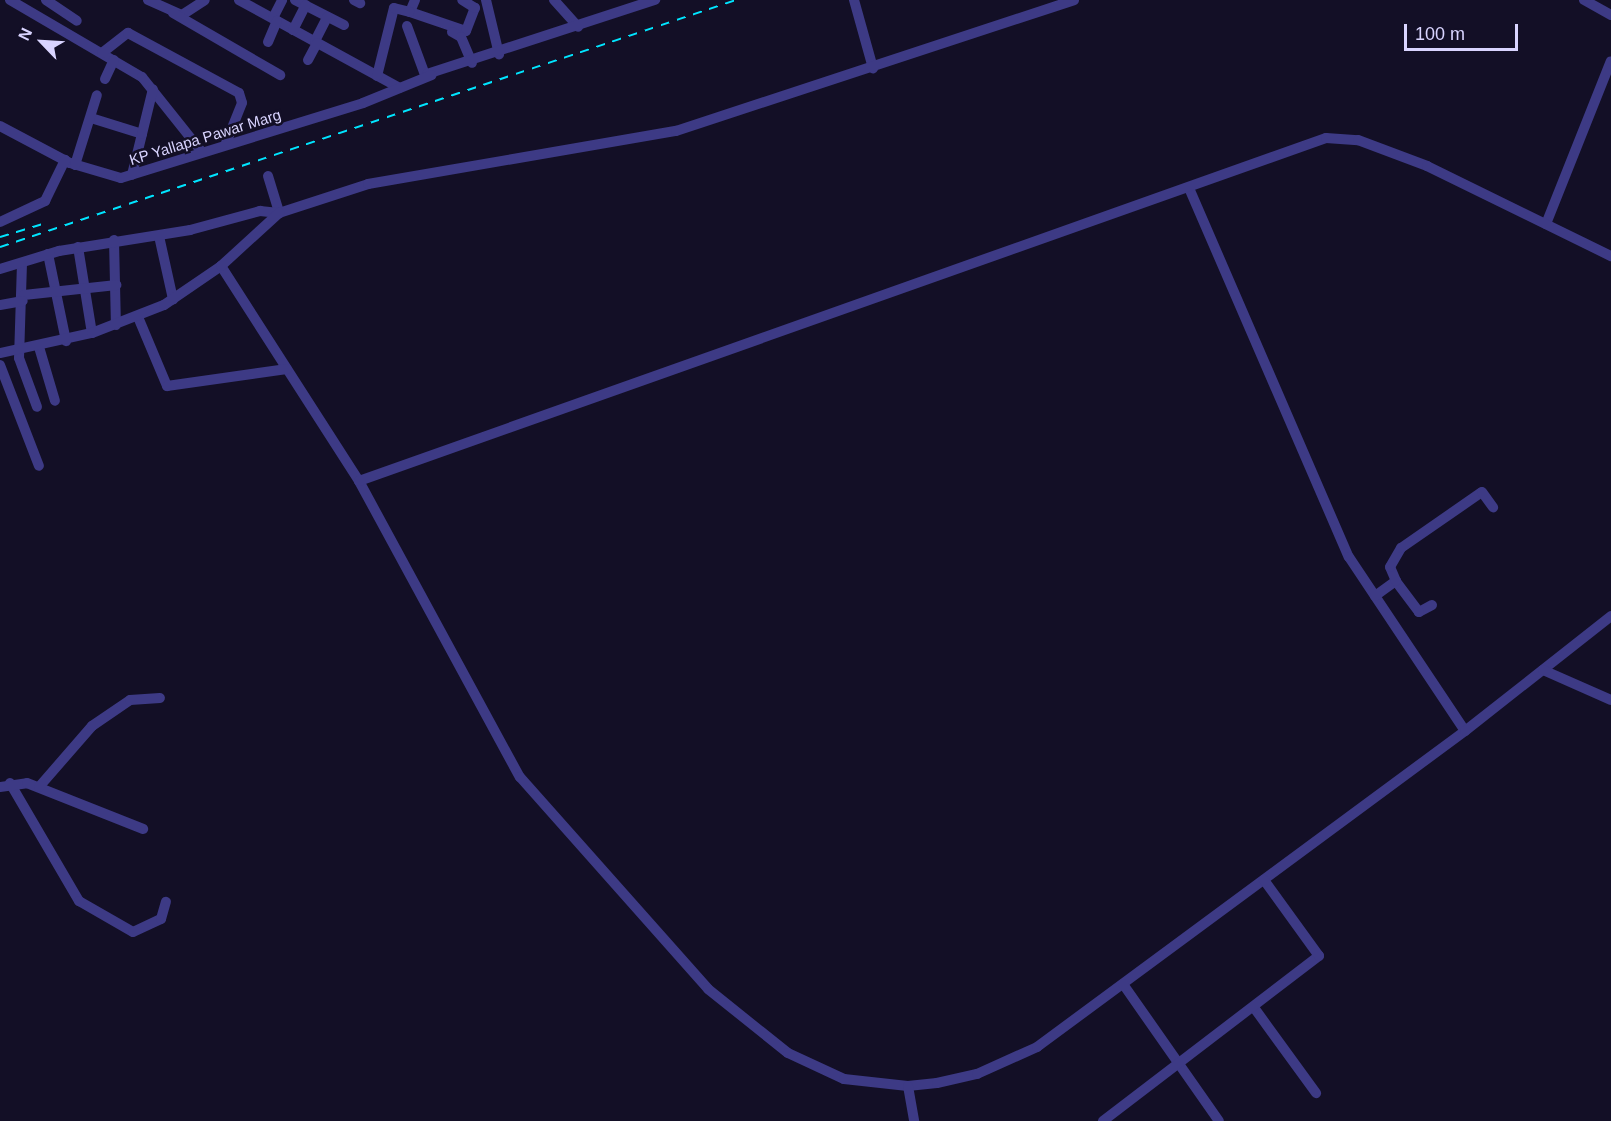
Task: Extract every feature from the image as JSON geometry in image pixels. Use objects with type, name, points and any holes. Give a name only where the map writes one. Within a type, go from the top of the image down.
[{"type":"street","points":[[11,0],[114,60],[153,89],[201,151]]},
{"type":"street","points":[[46,0],[77,21]]},
{"type":"street","points":[[148,0],[280,75]]},
{"type":"street","points":[[173,13],[182,15],[205,0]]},
{"type":"street","points":[[239,0],[397,87]]},
{"type":"street","points":[[268,42],[282,0]]},
{"type":"street","points":[[295,0],[344,25]]},
{"type":"street","points":[[410,12],[415,0]]},
{"type":"street","points":[[377,76],[394,8],[466,31],[475,8],[462,0]]},
{"type":"street","points":[[486,0],[499,54]]},
{"type":"street","points":[[554,0],[578,27]]},
{"type":"street","name":"KP Yallapa Pawar Marg","points":[[0,126],[70,163],[114,178],[132,175],[226,143],[356,104],[429,75],[472,63],[655,0]]},
{"type":"street","points":[[854,0],[873,68]]},
{"type":"street","points":[[0,268],[78,247],[114,240],[159,236],[260,211],[279,213],[368,184],[676,131],[1074,0]]},
{"type":"street","points":[[1584,0],[1611,15]]},
{"type":"street","points":[[293,30],[306,5]]},
{"type":"street","points":[[308,60],[327,17]]},
{"type":"street","points":[[421,23],[461,37],[472,63]]},
{"type":"street","points":[[407,26],[429,75]]},
{"type":"street","points":[[102,53],[128,33],[239,93],[242,103],[226,143]]},
{"type":"street","points":[[105,79],[114,60]]},
{"type":"street","points":[[1546,224],[1611,61]]},
{"type":"street","points":[[132,175],[153,89]]},
{"type":"street","points":[[0,222],[45,201],[70,163],[91,118],[98,95]]},
{"type":"street","points":[[91,118],[142,134]]},
{"type":"street","points":[[359,481],[1189,188],[1311,142],[1340,138],[1427,166],[1611,256]]},
{"type":"street","points":[[268,176],[279,213]]},
{"type":"street","points":[[1189,188],[1349,556],[1465,732]]},
{"type":"street","points":[[0,353],[66,340],[138,317],[173,299],[221,266],[279,213]]},
{"type":"street","points":[[159,236],[173,299]]},
{"type":"street","points":[[114,240],[116,324]]},
{"type":"street","points":[[78,247],[92,333]]},
{"type":"street","points":[[48,254],[66,340]]},
{"type":"street","points":[[22,263],[23,298],[18,351],[37,407]]},
{"type":"street","points":[[221,266],[359,481],[506,757],[677,958],[759,1032],[811,1067],[844,1079],[908,1086],[1012,1061],[1123,984],[1465,732],[1611,616]]},
{"type":"street","points":[[0,305],[84,286],[116,285]]},
{"type":"street","points":[[138,317],[167,386],[287,369]]},
{"type":"street","points":[[39,347],[55,401]]},
{"type":"street","points":[[0,365],[39,466]]},
{"type":"street","points":[[1432,605],[1419,612],[1396,581],[1390,567],[1401,548],[1482,492],[1493,507]]},
{"type":"street","points":[[1375,596],[1396,581]]},
{"type":"street","points":[[1543,670],[1611,700]]},
{"type":"street","points":[[39,787],[92,726],[130,700],[160,698]]},
{"type":"street","points":[[5,785],[39,787],[143,829]]},
{"type":"street","points":[[5,785],[79,901],[133,932],[161,919],[166,902]]},
{"type":"street","points":[[1103,1121],[1255,1009],[1319,956],[1264,880]]},
{"type":"street","points":[[1123,984],[1219,1121]]},
{"type":"street","points":[[1255,1009],[1316,1093]]},
{"type":"street","points":[[908,1086],[914,1121]]},
{"type":"railway","points":[[0,247],[736,0]]},
{"type":"railway","points":[[0,237],[46,223]]}]
